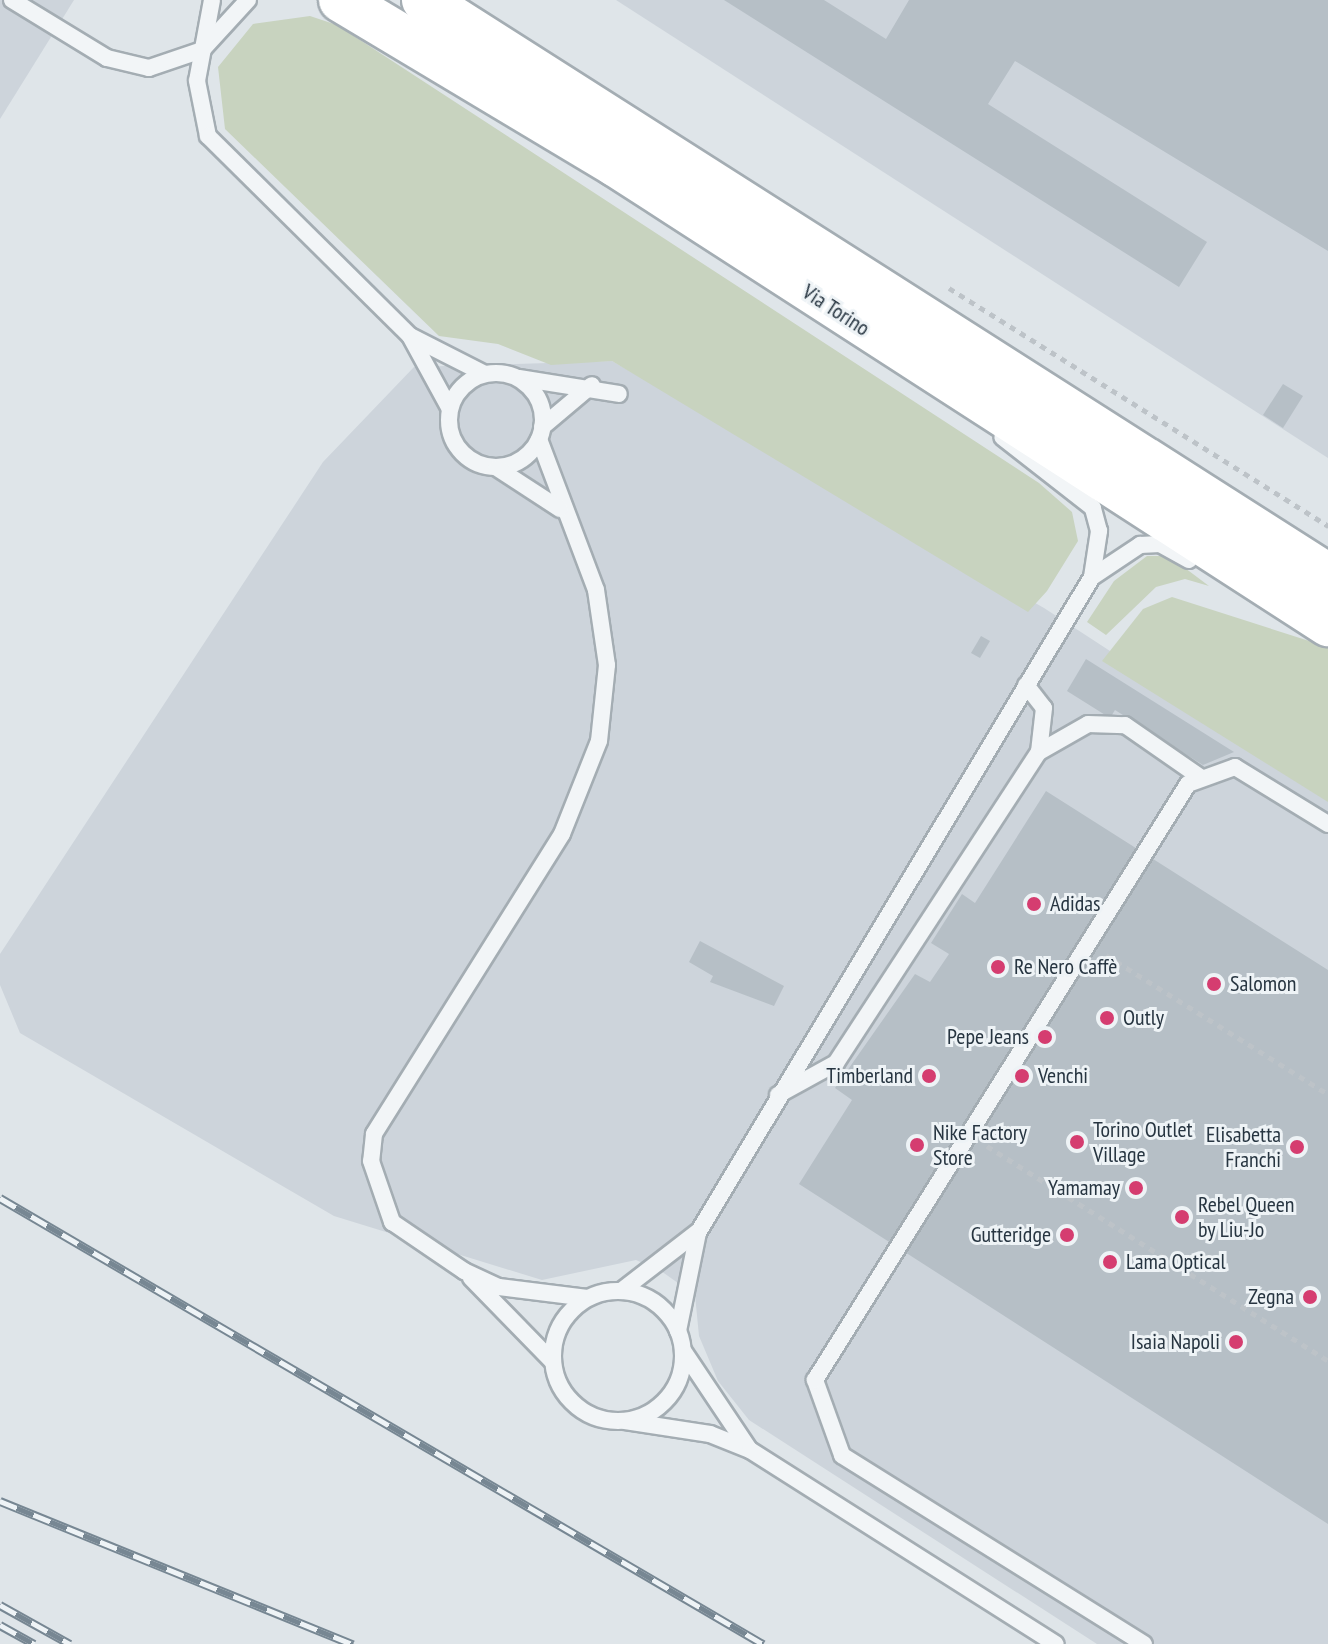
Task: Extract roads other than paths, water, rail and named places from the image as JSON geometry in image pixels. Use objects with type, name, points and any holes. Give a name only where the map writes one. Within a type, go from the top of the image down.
[{"type":"main road","name":"Via Torino","points":[[341,0],[615,164],[968,397],[1328,625]]},
{"type":"main road","name":"Via Torino","points":[[424,0],[1328,576]]},
{"type":"lane","points":[[12,0],[127,68],[202,50],[248,0]]},
{"type":"lane","points":[[212,0],[197,81],[208,136],[410,336],[450,409],[457,447],[551,497],[569,519]]},
{"type":"lane","points":[[410,336],[485,374],[592,385],[619,394]]},
{"type":"lane","points":[[450,409],[462,386],[485,374]]},
{"type":"lane","points":[[519,378],[541,404],[541,433],[603,628],[599,741],[562,834],[371,1146],[375,1187],[392,1222],[464,1271],[499,1287],[587,1298],[621,1291],[699,1231]]},
{"type":"lane","points":[[495,467],[517,462],[541,433],[592,385]]},
{"type":"lane","points":[[750,1450],[682,1350],[678,1331],[699,1231],[777,1096],[1092,577],[1099,531],[1093,508],[996,432],[968,397]]},
{"type":"lane","points":[[1092,577],[1151,543],[1204,570]]},
{"type":"lane","points":[[1227,584],[1328,625]]},
{"type":"lane","points":[[777,1096],[836,1063],[1039,752],[1044,708],[1026,685]]},
{"type":"lane","points":[[1039,752],[1088,724],[1125,725],[1200,777]]},
{"type":"lane","points":[[1144,1644],[842,1455],[815,1380],[988,1097],[1188,784],[1200,777],[1235,767],[1328,824]]},
{"type":"lane","points":[[464,1271],[553,1362],[569,1399],[585,1412],[710,1434],[750,1450],[1056,1644]]},
{"type":"lane","points":[[621,1291],[653,1302],[678,1331]]},
{"type":"lane","points":[[553,1362],[562,1322],[587,1298]]},
{"type":"lane","points":[[625,1421],[662,1404],[675,1387],[682,1350]]},
{"type":"railway","points":[[0,1198],[763,1644]]},
{"type":"railway","points":[[0,1501],[353,1644]]},
{"type":"railway","points":[[0,1605],[70,1644]]},
{"type":"railway","points":[[0,1625],[34,1644]]},
{"type":"place","name":"Adidas","points":[[1034,904]]},
{"type":"place","name":"Re Nero Caffè","points":[[998,967]]},
{"type":"place","name":"Salomon","points":[[1214,984]]},
{"type":"place","name":"Outly","points":[[1107,1018]]},
{"type":"place","name":"Pepe Jeans","points":[[1045,1037]]},
{"type":"place","name":"Timberland","points":[[929,1076]]},
{"type":"place","name":"Venchi","points":[[1022,1076]]},
{"type":"place","name":"Torino Outlet Village","points":[[1077,1142]]},
{"type":"place","name":"Nike Factory Store","points":[[917,1145]]},
{"type":"place","name":"Elisabetta Franchi","points":[[1297,1147]]},
{"type":"place","name":"Yamamay","points":[[1136,1188]]},
{"type":"place","name":"Rebel Queen by Liu-Jo","points":[[1182,1217]]},
{"type":"place","name":"Gutteridge","points":[[1067,1235]]},
{"type":"place","name":"Lama Optical","points":[[1110,1262]]},
{"type":"place","name":"Zegna","points":[[1310,1297]]},
{"type":"place","name":"Isaia Napoli","points":[[1236,1342]]}]
